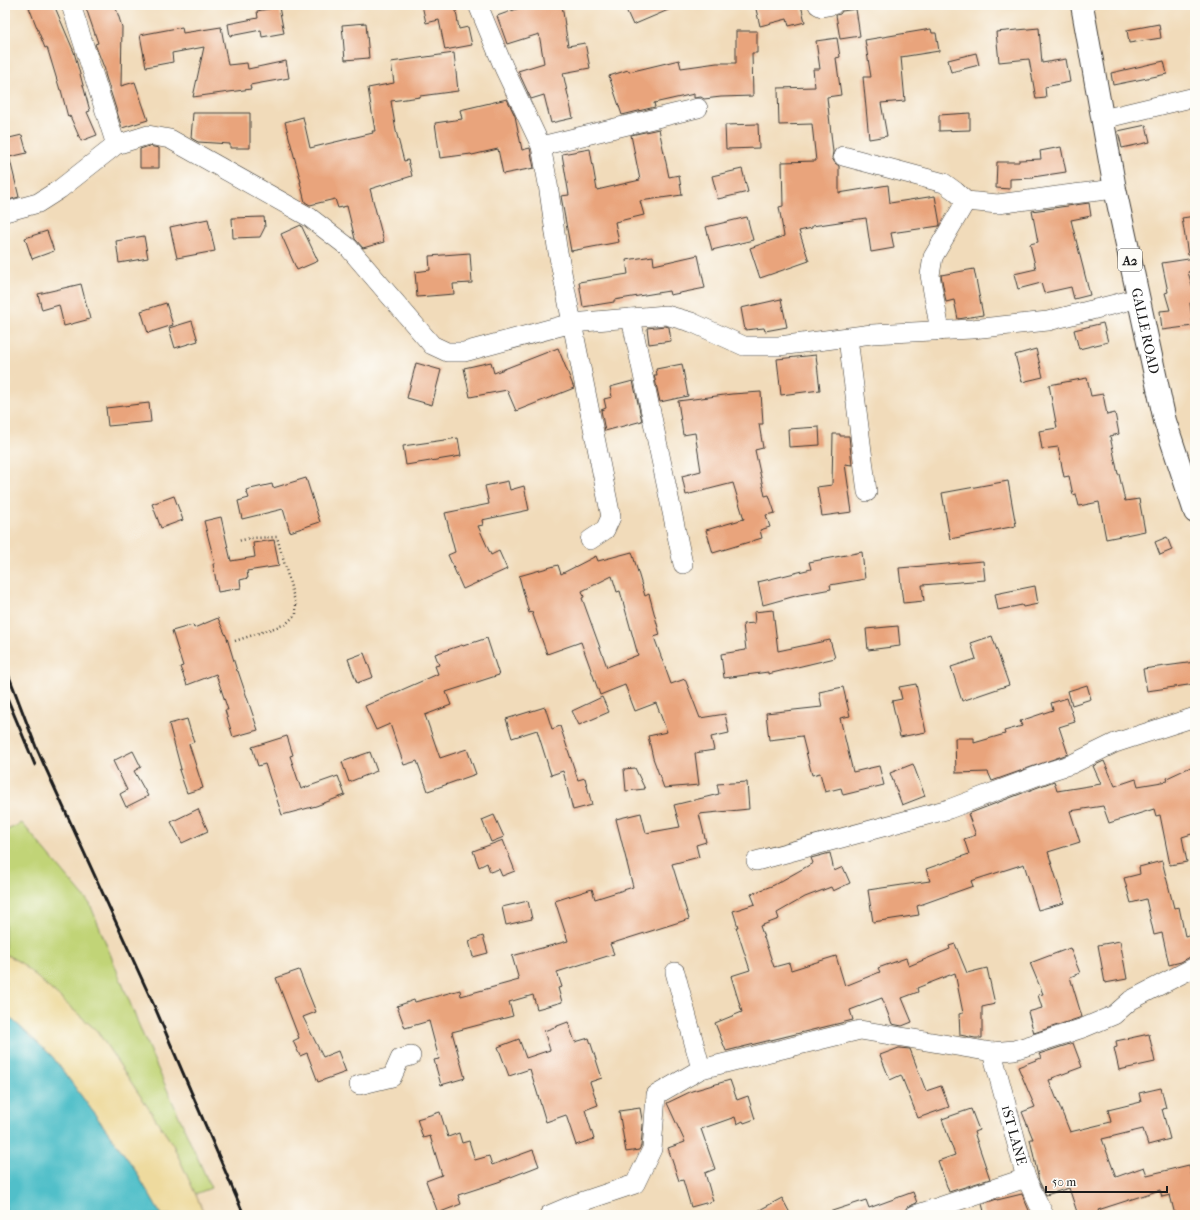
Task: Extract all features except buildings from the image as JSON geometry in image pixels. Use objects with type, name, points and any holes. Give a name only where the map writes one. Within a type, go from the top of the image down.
[{"type":"highway","name":"GALLE ROAD","points":[[1082,5],[1115,189],[1165,421],[1195,512]]},
{"type":"street","points":[[71,5],[116,146]]},
{"type":"street","points":[[478,5],[504,68],[541,146],[557,247],[611,517],[605,530],[590,540]]},
{"type":"street","points":[[818,5],[822,7],[833,5]]},
{"type":"street","points":[[1103,119],[1195,97]]},
{"type":"street","points":[[541,146],[698,108]]},
{"type":"street","points":[[5,212],[38,203],[60,190],[116,146],[148,135],[170,139],[309,217],[348,246],[432,345],[447,352],[464,352],[572,323],[666,315],[691,322],[744,346],[779,346],[872,334],[972,329],[1048,321],[1139,298]]},
{"type":"street","points":[[843,156],[944,183],[955,190],[966,202],[998,204],[1065,194],[1115,189]]},
{"type":"street","points":[[940,331],[930,275],[933,257],[966,202]]},
{"type":"street","points":[[632,318],[684,564]]},
{"type":"street","points":[[848,338],[867,492]]},
{"type":"street","points":[[756,861],[949,809],[1072,764],[1115,743],[1195,717]]},
{"type":"street","points":[[549,1215],[635,1184],[652,1149],[656,1095],[701,1069],[860,1030],[992,1052],[1014,1050],[1083,1028],[1114,1015],[1131,1000],[1195,966]]},
{"type":"street","points":[[676,972],[701,1069]]},
{"type":"street","name":"1ST LANE","points":[[992,1052],[1026,1178],[1044,1215]]},
{"type":"street","points":[[359,1085],[392,1077],[400,1059],[411,1056]]},
{"type":"street","points":[[914,1215],[1026,1178]]},
{"type":"path","points":[[235,640],[286,624],[296,614],[296,605],[277,537],[251,538],[238,541]]},
{"type":"green space","points":[[22,823],[90,904],[145,1040],[211,1188],[195,1194],[173,1145],[97,1031],[21,963],[5,954],[5,831]]},
{"type":"sand","points":[[5,954],[21,963],[97,1031],[173,1145],[205,1215],[161,1215],[132,1165],[52,1056],[5,1013]]},
{"type":"water","points":[[5,1013],[52,1056],[132,1165],[161,1215],[5,1215]]},
{"type":"railway","points":[[5,666],[36,747],[156,1010],[244,1215]]},
{"type":"railway","points":[[5,693],[35,765]]}]
